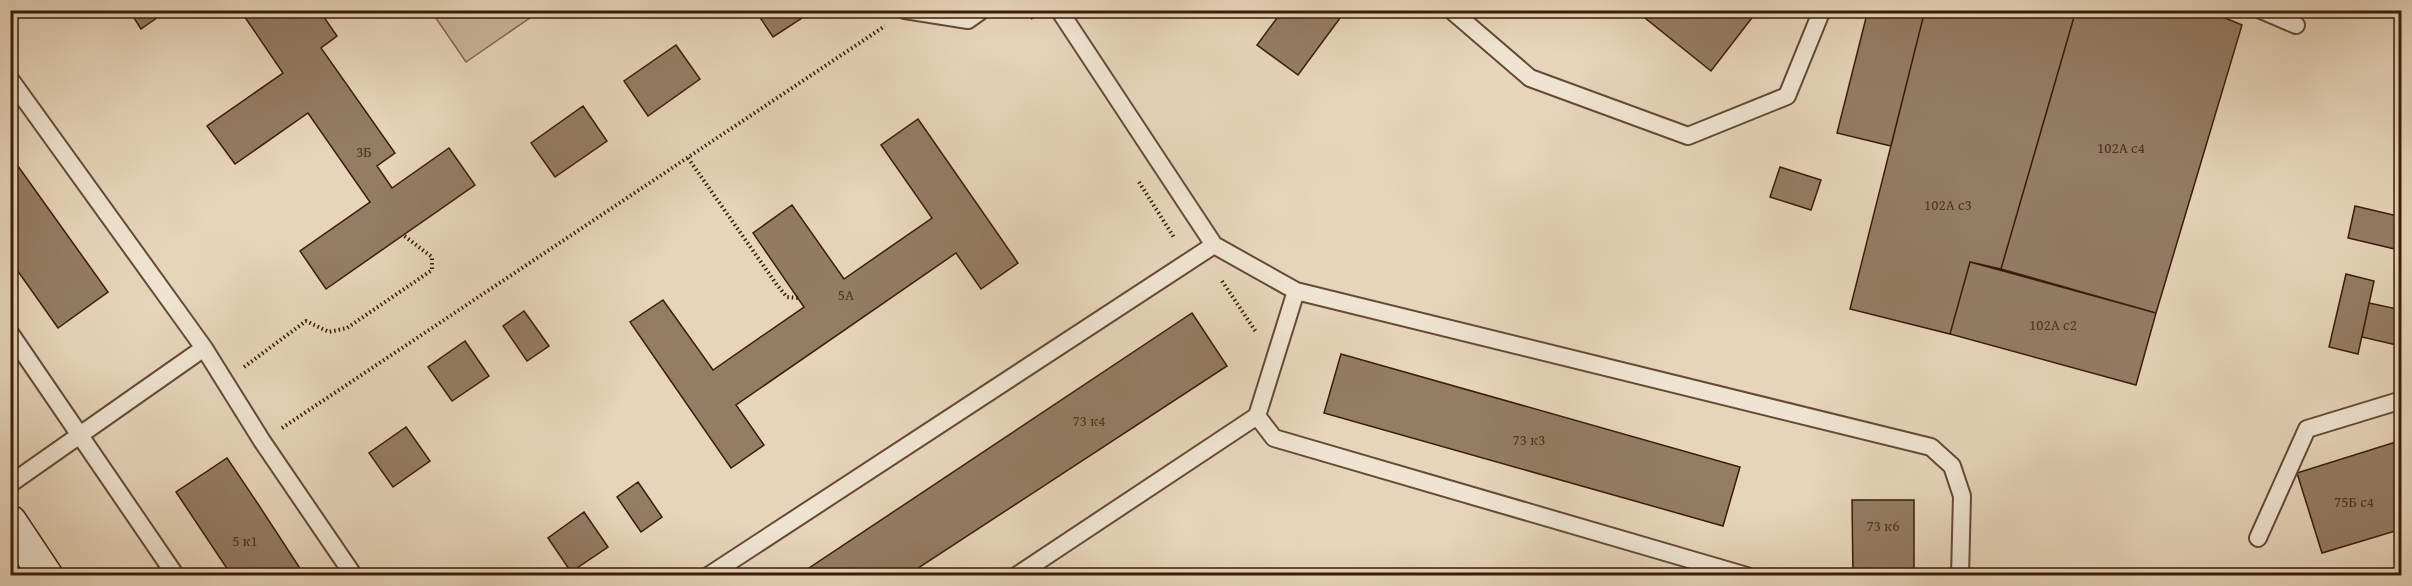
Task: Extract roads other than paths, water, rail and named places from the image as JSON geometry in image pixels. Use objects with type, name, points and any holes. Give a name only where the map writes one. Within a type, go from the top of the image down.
[{"type":"main road","points":[[10,522],[46,576]]},
{"type":"lane","points":[[905,11],[968,20],[982,10]]},
{"type":"lane","points":[[1059,10],[1214,245],[1296,291],[1931,447],[1952,466],[1962,496],[1960,576]]},
{"type":"lane","points":[[1451,10],[1530,78],[1688,136],[1787,96],[1822,10]]},
{"type":"lane","points":[[2261,10],[2296,25]]},
{"type":"lane","points":[[10,79],[204,348],[262,441],[354,576]]},
{"type":"lane","points":[[708,576],[1214,245]]},
{"type":"lane","points":[[1016,576],[1257,416],[1296,291]]},
{"type":"lane","points":[[10,333],[176,576]]},
{"type":"lane","points":[[10,484],[204,348]]},
{"type":"lane","points":[[2258,538],[2307,429],[2402,400]]},
{"type":"lane","points":[[1257,416],[1274,438],[1747,576]]}]
